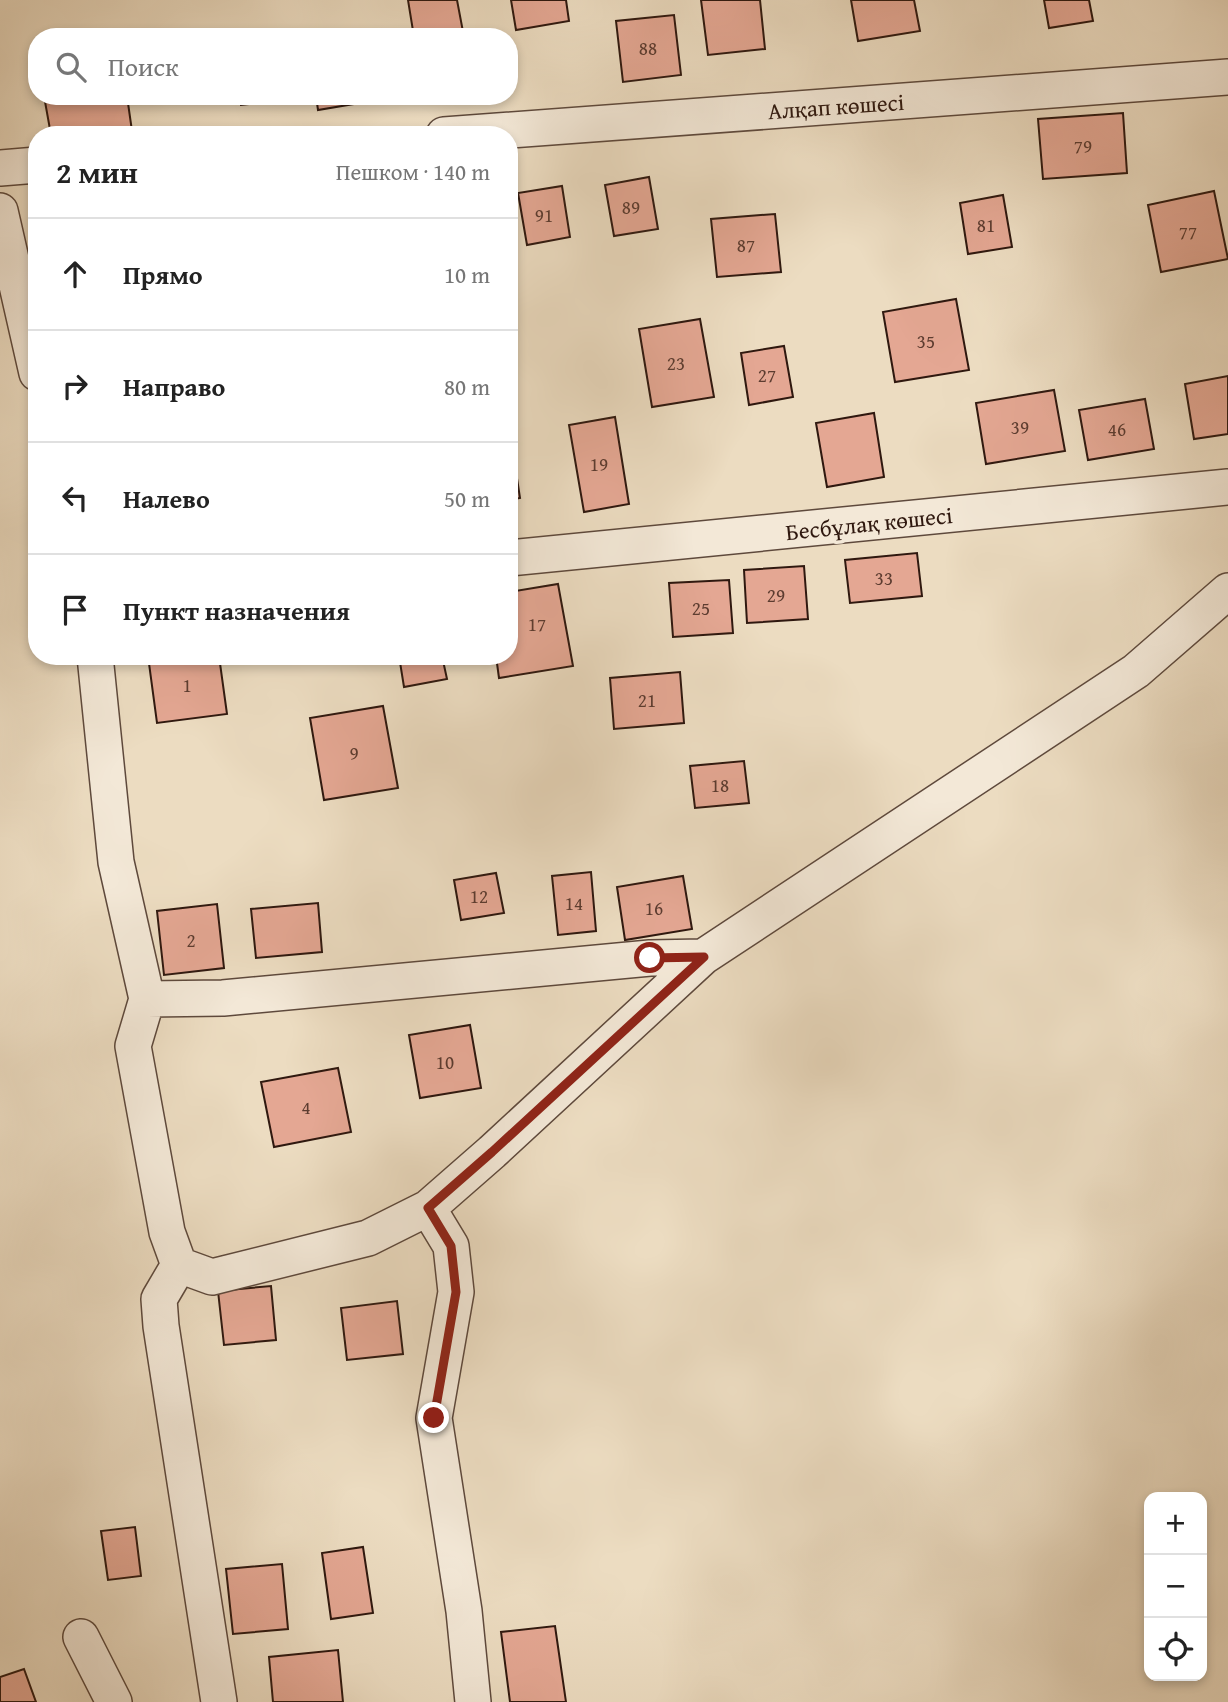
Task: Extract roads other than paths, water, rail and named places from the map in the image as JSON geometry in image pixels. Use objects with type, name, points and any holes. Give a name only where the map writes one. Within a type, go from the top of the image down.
[{"type":"street","name":"Алқап көшесі","points":[[518,130],[1228,77]]},
{"type":"street","points":[[0,168],[28,166]]},
{"type":"street","points":[[0,211],[28,334]]},
{"type":"street","name":"Бесбұлақ көшесі","points":[[518,557],[1228,487]]},
{"type":"street","points":[[179,1265],[212,1277],[368,1238],[428,1208],[704,957],[1136,671],[1228,591]]},
{"type":"street","points":[[95,665],[116,862],[147,999],[133,1046],[167,1232],[179,1265]]},
{"type":"street","points":[[147,999],[223,998],[650,958],[704,957]]},
{"type":"street","points":[[428,1208],[451,1246],[456,1292],[434,1418],[464,1611],[473,1702]]},
{"type":"street","points":[[179,1265],[159,1299],[161,1326],[219,1702]]},
{"type":"street","points":[[80,1637],[114,1702]]}]
